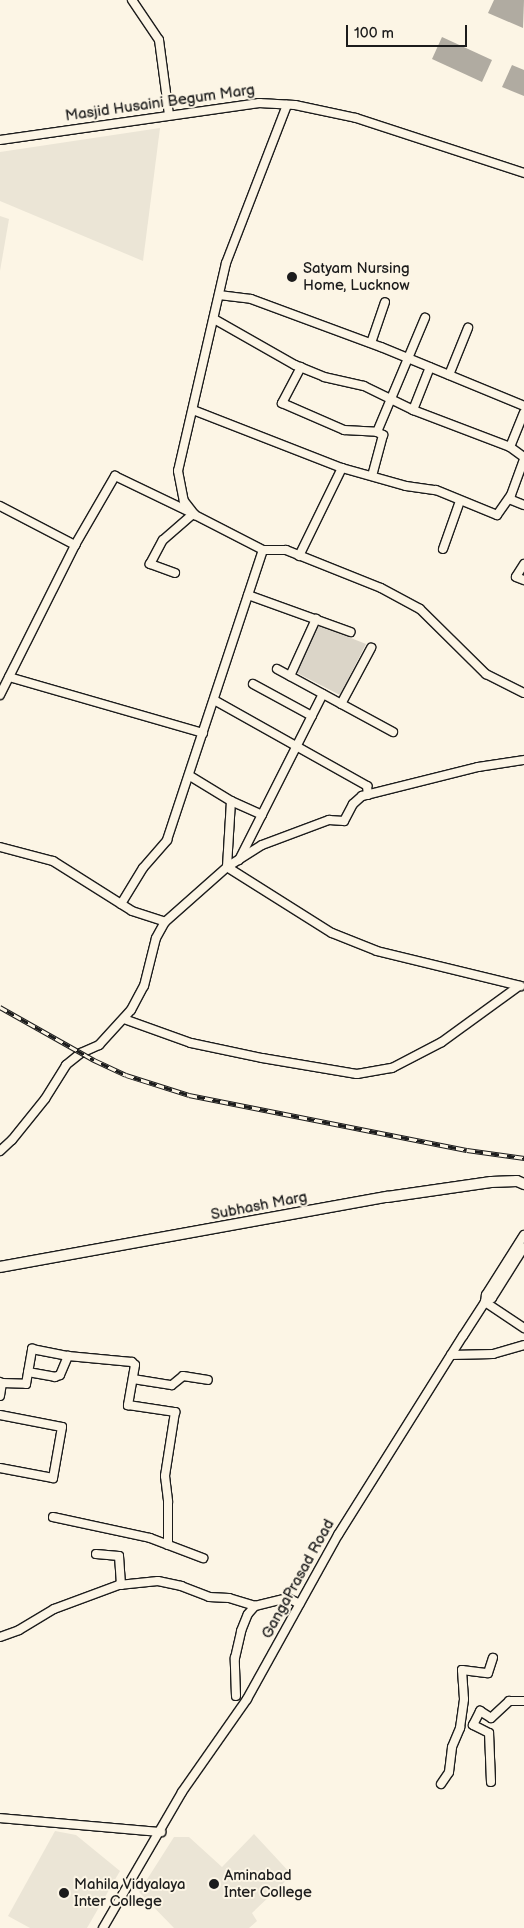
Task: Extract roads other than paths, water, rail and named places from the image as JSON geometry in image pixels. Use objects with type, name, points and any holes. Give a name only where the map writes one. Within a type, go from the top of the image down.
[{"type":"main road","name":"Subhash Marg","points":[[0,1268],[387,1197],[491,1182],[517,1181],[524,1184]]},
{"type":"street","points":[[132,0],[158,40],[169,115]]},
{"type":"street","name":"Masjid Husaini Begum Marg","points":[[0,140],[259,103],[287,105],[356,118],[524,173]]},
{"type":"street","points":[[194,514],[184,501],[178,471],[194,410],[226,263],[287,105]]},
{"type":"street","points":[[219,295],[251,299],[371,343],[524,406]]},
{"type":"street","points":[[371,343],[384,302]]},
{"type":"street","points":[[377,432],[425,318]]},
{"type":"street","points":[[194,410],[342,468],[406,486],[436,490],[497,515],[509,498],[524,458],[510,447],[414,410],[364,386],[324,377],[301,368],[214,319]]},
{"type":"street","points":[[449,375],[468,328]]},
{"type":"street","points":[[414,410],[430,367]]},
{"type":"street","points":[[301,368],[282,403],[344,430],[377,432],[383,435],[372,476]]},
{"type":"street","points":[[510,447],[524,413]]},
{"type":"street","points":[[299,556],[342,468]]},
{"type":"street","points":[[0,696],[75,544],[115,476],[263,550],[286,550],[381,588],[420,609],[486,674],[524,693]]},
{"type":"street","points":[[509,498],[524,505]]},
{"type":"street","points":[[443,549],[460,501]]},
{"type":"street","points":[[0,506],[75,544]]},
{"type":"street","points":[[175,573],[150,564],[163,540],[194,514]]},
{"type":"street","points":[[121,904],[143,868],[167,840],[190,776],[263,550]]},
{"type":"street","points":[[524,564],[516,577],[524,580]]},
{"type":"street","points":[[248,595],[350,632]]},
{"type":"street","points":[[290,676],[316,619]]},
{"type":"street","points":[[341,704],[371,648]]},
{"type":"street","points":[[277,669],[393,732]]},
{"type":"street","points":[[9,677],[203,733]]},
{"type":"street","points":[[253,684],[312,716]]},
{"type":"street","points":[[239,860],[323,694]]},
{"type":"street","points":[[214,700],[366,786],[368,795]]},
{"type":"street","points":[[1,1147],[45,1099],[66,1065],[80,1053],[99,1045],[124,1019],[144,986],[156,938],[165,922],[227,867],[262,844],[330,820],[344,821],[352,804],[362,796],[478,767],[524,760]]},
{"type":"street","points":[[190,776],[231,801],[262,815]]},
{"type":"street","points":[[227,867],[231,801]]},
{"type":"street","points":[[0,847],[53,861],[132,911],[165,922]]},
{"type":"street","points":[[227,867],[332,933],[377,951],[522,986]]},
{"type":"street","points":[[124,1019],[191,1043],[262,1058],[357,1074],[392,1068],[442,1042],[522,986]]},
{"type":"street","points":[[524,1235],[486,1295],[485,1302],[524,1328]]},
{"type":"street","name":"GangaPrasad Road","points":[[103,1928],[161,1832],[182,1792],[247,1699],[338,1535],[451,1354],[485,1302],[492,1298],[524,1247]]},
{"type":"street","points":[[451,1354],[493,1354],[524,1345]]},
{"type":"street","points":[[0,1396],[1,1383],[26,1384],[32,1349],[68,1356],[132,1362],[135,1365],[128,1404],[175,1412],[165,1476],[168,1545]]},
{"type":"street","points":[[28,1372],[55,1377],[60,1375],[68,1356]]},
{"type":"street","points":[[133,1379],[172,1385],[183,1376],[208,1380]]},
{"type":"street","points":[[0,1415],[62,1427],[53,1478],[0,1468]]},
{"type":"street","points":[[53,1517],[150,1538],[203,1558]]},
{"type":"street","points":[[96,1554],[119,1556],[121,1585]]},
{"type":"street","points":[[0,1637],[20,1630],[54,1609],[121,1585],[158,1581],[181,1586],[209,1597],[229,1598],[255,1606],[288,1598],[300,1604]]},
{"type":"street","points":[[236,1696],[235,1658],[241,1631],[248,1614],[255,1606]]},
{"type":"street","points":[[440,1784],[449,1772],[452,1747],[461,1721],[464,1699],[462,1670],[488,1673],[494,1658]]},
{"type":"street","points":[[473,1725],[480,1711],[491,1718],[509,1701],[524,1701]]},
{"type":"street","points":[[461,1721],[489,1733],[491,1782]]},
{"type":"street","points":[[0,1818],[161,1832]]},
{"type":"railway","points":[[0,1007],[94,1060],[126,1075],[189,1095],[467,1150],[524,1158]]},
{"type":"place","name":"Satyam Nursing Home, Lucknow","points":[[292,277]]},
{"type":"place","name":"Aminabad Inter College","points":[[214,1884]]},
{"type":"place","name":"Mahila Vidyalaya Inter College","points":[[64,1893]]}]
